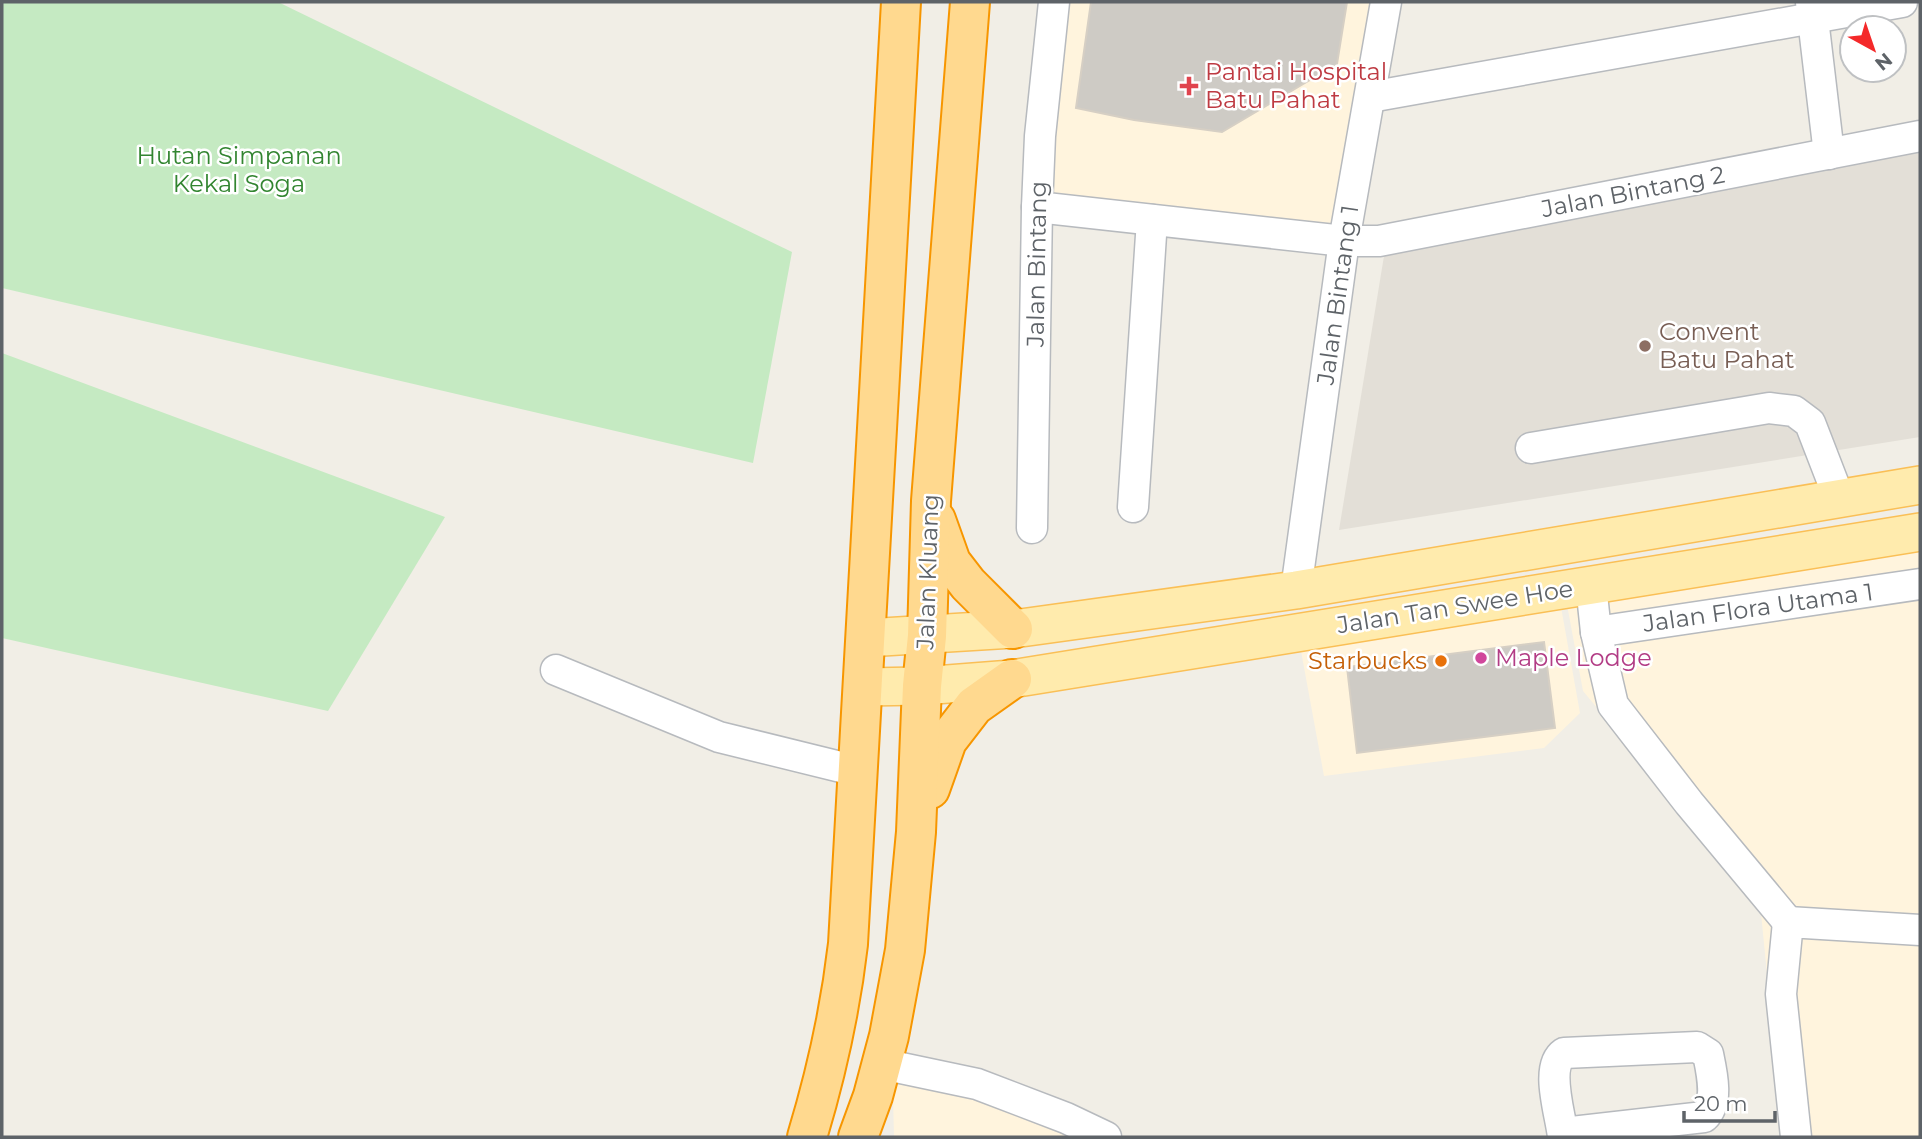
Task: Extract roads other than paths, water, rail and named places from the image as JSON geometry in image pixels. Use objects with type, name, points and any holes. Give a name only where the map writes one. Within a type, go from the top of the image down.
[{"type":"highway","points":[[807,1137],[825,1079],[840,1011],[848,944],[901,2]]},
{"type":"highway","name":"Jalan Kluang","points":[[858,1137],[889,1036],[905,950],[916,832],[922,686],[927,636],[931,501],[970,2]]},
{"type":"highway","points":[[931,501],[951,562],[968,584],[1013,629]]},
{"type":"highway","points":[[916,832],[947,741],[974,706],[1012,679]]},
{"type":"main road","name":"Jalan Tan Swee Hoe","points":[[866,638],[1013,629],[1296,590],[1920,485]]},
{"type":"main road","name":"Jalan Tan Swee Hoe","points":[[864,687],[922,686],[1012,679],[1920,532]]},
{"type":"street","name":"Jalan Bintang","points":[[1032,528],[1037,207],[1054,2]]},
{"type":"street","name":"Jalan Bintang 1","points":[[1296,590],[1345,241],[1387,2]]},
{"type":"street","points":[[1370,97],[1812,10],[1902,2]]},
{"type":"street","points":[[1812,10],[1829,154]]},
{"type":"street","name":"Jalan Bintang 2","points":[[1037,207],[1345,241],[1379,241],[1920,136]]},
{"type":"street","points":[[1133,507],[1152,220]]},
{"type":"street","points":[[1531,448],[1769,408],[1794,411],[1811,423],[1839,498]]},
{"type":"street","name":"Jalan Flora Utama 1","points":[[1596,632],[1920,584]]},
{"type":"street","points":[[1591,585],[1596,632],[1613,705],[1689,803],[1788,922],[1782,994],[1796,1137]]},
{"type":"street","points":[[556,670],[719,737],[857,771]]},
{"type":"street","points":[[1788,922],[1920,930]]},
{"type":"street","points":[[1697,1047],[1708,1054],[1713,1102],[1711,1110],[1704,1117],[1563,1135],[1555,1091],[1554,1066],[1559,1056],[1564,1053],[1697,1047]]},
{"type":"street","points":[[875,1137],[877,1080],[977,1084],[1066,1118],[1106,1137]]},
{"type":"place","name":"Pantai Hospital Batu Pahat","points":[[1189,86]]},
{"type":"place","name":"Convent Batu Pahat","points":[[1645,346]]},
{"type":"place","name":"Maple Lodge","points":[[1481,658]]},
{"type":"place","name":"Starbucks","points":[[1441,661]]},
{"type":"park label","name":"Hutan Simpanan Kekal Soga","points":[[239,170]]}]
